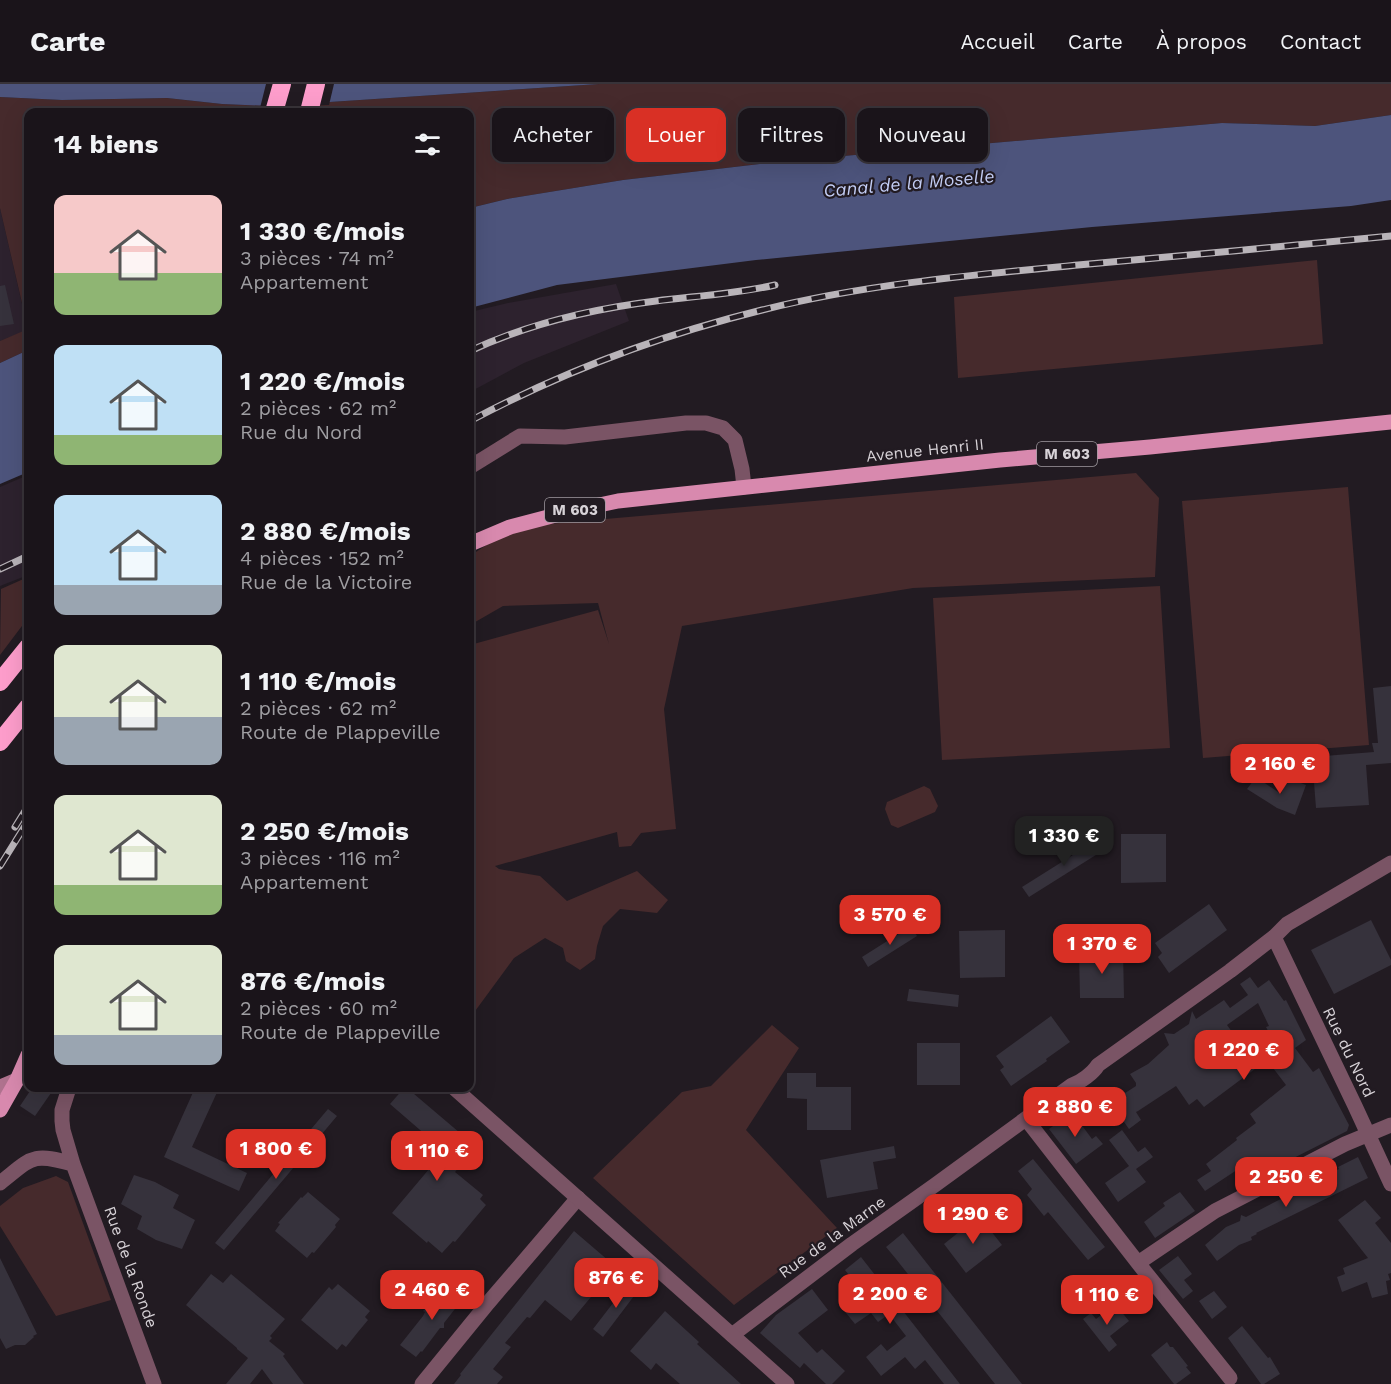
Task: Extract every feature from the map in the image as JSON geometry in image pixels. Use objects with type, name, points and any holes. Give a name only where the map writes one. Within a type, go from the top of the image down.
[{"type":"highway","points":[[275,108],[282,84]]},
{"type":"highway","points":[[310,108],[316,84]]},
{"type":"highway","points":[[0,682],[24,652]]},
{"type":"highway","points":[[0,742],[24,712]]},
{"type":"main road","name":"Avenue Henri II","points":[[474,542],[510,527],[618,501],[988,461],[1391,422]]},
{"type":"main road","points":[[0,1110],[24,1064]]},
{"type":"main road","points":[[0,1087],[17,1080]]},
{"type":"street","points":[[474,464],[520,436],[565,437],[706,423],[723,428],[735,440],[744,487]]},
{"type":"street","name":"Rue de la Marne","points":[[732,1335],[852,1244],[1095,1070],[1098,1065],[1274,937],[1287,924],[1391,863]]},
{"type":"street","name":"Rue du Nord","points":[[1274,937],[1391,1184]]},
{"type":"street","name":"Rue de la Ronde","points":[[68,1092],[62,1110],[62,1121],[73,1164],[154,1384]]},
{"type":"street","points":[[459,1092],[787,1384]]},
{"type":"street","points":[[1026,1119],[1230,1378]]},
{"type":"street","points":[[1138,1263],[1215,1211],[1345,1144],[1391,1125]]},
{"type":"street","points":[[0,1183],[38,1157],[48,1157],[73,1164]]},
{"type":"street","points":[[422,1384],[578,1198]]},
{"type":"shaded area","points":[[599,84],[1391,84],[1391,115],[1315,126],[1222,123],[988,143],[988,108],[857,108],[857,155],[845,156],[845,108],[738,108],[738,162],[777,162],[623,180],[507,199],[474,207],[474,108],[24,108],[24,312],[0,208],[0,97],[62,100],[167,98],[270,106]]},
{"type":"shaded area","points":[[0,208],[24,313],[24,332],[0,341]]},
{"type":"shaded area","points":[[1317,260],[1323,344],[958,378],[954,297]]},
{"type":"shaded area","points":[[616,284],[629,321],[524,363],[474,390],[474,311]]},
{"type":"shaded area","points":[[24,331],[24,352],[0,363],[0,341]]},
{"type":"shaded area","points":[[1136,473],[1159,498],[1155,577],[913,588],[682,626],[664,709],[676,829],[641,833],[631,846],[619,847],[617,832],[495,866],[499,869],[540,876],[567,901],[637,871],[668,900],[657,913],[620,909],[603,926],[595,959],[580,970],[566,961],[563,948],[545,938],[514,958],[474,1013],[474,644],[598,610],[609,644],[598,603],[503,606],[474,623],[474,553],[513,527]]},
{"type":"shaded area","points":[[24,477],[24,577],[0,586],[0,487]]},
{"type":"shaded area","points":[[1348,487],[1369,745],[1203,758],[1182,501]]},
{"type":"shaded area","points":[[24,579],[24,623],[0,655],[1,589]]},
{"type":"shaded area","points":[[1160,586],[1170,748],[942,760],[933,598]]},
{"type":"shaded area","points":[[924,786],[930,789],[938,806],[935,812],[898,828],[891,825],[885,809],[887,802]]},
{"type":"shaded area","points":[[772,1025],[799,1048],[746,1130],[837,1228],[734,1305],[593,1178],[682,1092],[711,1086]]},
{"type":"shaded area","points":[[56,1176],[68,1182],[111,1300],[56,1316],[0,1226],[0,1206],[23,1188]]},
{"type":"water","points":[[0,84],[599,84],[270,106],[167,98],[62,100],[0,97]]},
{"type":"water","name":"Canal de la Moselle","points":[[1391,115],[1391,200],[1351,206],[1092,227],[756,260],[557,285],[474,307],[474,207],[507,199],[623,180],[777,162],[845,162],[845,156],[857,155],[857,162],[988,162],[988,143],[1222,123],[1315,126]]},
{"type":"water","points":[[24,352],[24,474],[0,484],[0,363]]},
{"type":"pier","points":[[266,84],[334,84],[329,105],[260,108]]},
{"type":"building","points":[[5,285],[14,324],[0,326],[0,286]]},
{"type":"building","points":[[1391,686],[1391,763],[1366,765],[1369,805],[1316,808],[1312,757],[1374,752],[1372,743],[1378,743],[1373,688]]},
{"type":"building","points":[[1256,777],[1281,794],[1287,778],[1306,785],[1295,815],[1277,808],[1247,789]]},
{"type":"building","points":[[1121,834],[1166,834],[1166,882],[1121,883]]},
{"type":"building","points":[[1100,838],[1107,848],[1029,897],[1022,887]]},
{"type":"building","points":[[1209,904],[1227,930],[1169,973],[1158,957],[1162,953],[1155,943]]},
{"type":"building","points":[[1371,920],[1391,960],[1391,965],[1334,994],[1311,950]]},
{"type":"building","points":[[911,926],[917,936],[868,967],[862,957]]},
{"type":"building","points":[[1005,930],[1005,977],[960,978],[959,931]]},
{"type":"building","points":[[1079,951],[1123,951],[1124,998],[1080,998]]},
{"type":"building","points":[[1250,977],[1258,988],[1269,980],[1284,1001],[1286,1000],[1306,1040],[1295,1048],[1313,1072],[1319,1068],[1349,1125],[1347,1131],[1262,1174],[1252,1160],[1205,1191],[1197,1180],[1211,1171],[1206,1164],[1256,1123],[1250,1114],[1286,1085],[1267,1060],[1204,1107],[1197,1099],[1189,1105],[1176,1086],[1136,1112],[1141,1120],[1129,1129],[1107,1098],[1119,1097],[1136,1086],[1130,1074],[1148,1064],[1169,1045],[1164,1033],[1174,1034],[1189,1024],[1192,1011],[1196,1019],[1224,1000],[1230,1008],[1248,995],[1240,984]],"holes":[[[1258,1003],[1269,1026],[1266,1027],[1273,1040],[1250,1057],[1227,1025]]]},
{"type":"building","points":[[909,989],[959,995],[958,1007],[907,1001]]},
{"type":"building","points":[[1051,1016],[1070,1042],[1011,1086],[1000,1070],[1004,1067],[996,1056]]},
{"type":"building","points":[[917,1043],[960,1043],[960,1085],[917,1085]]},
{"type":"building","points":[[787,1073],[816,1073],[816,1087],[851,1087],[851,1130],[807,1130],[807,1099],[787,1098]]},
{"type":"building","points":[[29,1092],[51,1093],[35,1116],[20,1106]]},
{"type":"building","points":[[193,1092],[217,1092],[192,1147],[247,1173],[239,1191],[164,1157]]},
{"type":"building","points":[[400,1092],[412,1092],[460,1133],[449,1144],[458,1151],[452,1158],[461,1165],[455,1172],[483,1195],[480,1199],[486,1205],[455,1242],[453,1241],[442,1253],[392,1213],[440,1156],[437,1154],[442,1149],[390,1104]]},
{"type":"building","points":[[328,1109],[337,1116],[224,1250],[215,1243]]},
{"type":"building","points":[[1072,1112],[1092,1139],[1096,1136],[1103,1144],[1076,1164],[1049,1129]]},
{"type":"building","points":[[1122,1130],[1138,1152],[1145,1147],[1153,1157],[1136,1169],[1146,1182],[1118,1202],[1105,1183],[1129,1166],[1109,1140]]},
{"type":"building","points":[[894,1146],[896,1158],[873,1162],[878,1189],[827,1198],[820,1160]]},
{"type":"building","points":[[1358,1157],[1368,1178],[1256,1233],[1251,1237],[1252,1240],[1239,1245],[1217,1261],[1205,1245],[1226,1227],[1240,1221],[1241,1215],[1246,1217]]},
{"type":"building","points":[[1033,1159],[1105,1247],[1088,1260],[1048,1212],[1044,1216],[1027,1195],[1032,1189],[1018,1171]]},
{"type":"building","points":[[134,1175],[155,1182],[179,1195],[173,1208],[195,1220],[182,1249],[156,1240],[137,1229],[142,1216],[121,1204]]},
{"type":"building","points":[[308,1192],[340,1219],[314,1253],[312,1252],[307,1258],[275,1231],[280,1224],[278,1223]]},
{"type":"building","points":[[1180,1192],[1195,1211],[1155,1238],[1144,1222],[1165,1206],[1163,1203]]},
{"type":"building","points":[[1365,1200],[1381,1218],[1375,1223],[1391,1243],[1391,1273],[1388,1274],[1390,1280],[1386,1281],[1388,1294],[1372,1298],[1367,1282],[1342,1292],[1337,1277],[1345,1274],[1343,1268],[1368,1258],[1338,1220]]},
{"type":"building","points":[[979,1216],[1002,1245],[966,1273],[944,1244]]},
{"type":"building","points":[[574,1231],[616,1267],[571,1321],[545,1300],[530,1318],[527,1317],[505,1343],[511,1347],[493,1369],[503,1377],[497,1384],[454,1384],[460,1374]]},
{"type":"building","points":[[903,1233],[1022,1384],[995,1384],[886,1247]]},
{"type":"building","points":[[1178,1256],[1192,1274],[1184,1280],[1193,1291],[1183,1299],[1159,1270]]},
{"type":"building","points":[[861,1257],[960,1384],[944,1384],[925,1360],[915,1369],[905,1357],[881,1376],[866,1357],[881,1344],[887,1351],[906,1336],[889,1314],[878,1322],[871,1313],[855,1324],[842,1308],[851,1301],[848,1296],[859,1288],[845,1270]]},
{"type":"building","points":[[0,1258],[37,1334],[25,1345],[15,1345],[6,1349],[0,1338]]},
{"type":"building","points":[[211,1274],[223,1283],[231,1274],[285,1319],[270,1336],[272,1338],[269,1341],[285,1354],[283,1356],[304,1384],[273,1384],[262,1369],[250,1384],[226,1384],[248,1358],[186,1305]]},
{"type":"building","points":[[630,1281],[640,1288],[603,1337],[593,1329]]},
{"type":"building","points":[[338,1284],[370,1311],[365,1317],[368,1320],[346,1347],[342,1344],[337,1350],[301,1320],[329,1287],[332,1290]]},
{"type":"building","points":[[444,1285],[468,1303],[458,1305],[444,1323],[444,1328],[440,1328],[416,1357],[400,1345]]},
{"type":"building","points":[[812,1289],[828,1310],[798,1333],[817,1353],[822,1349],[845,1371],[832,1384],[826,1384],[804,1363],[800,1368],[760,1333],[776,1315]]},
{"type":"building","points":[[1214,1291],[1227,1307],[1212,1319],[1199,1301]]},
{"type":"building","points":[[1115,1304],[1129,1321],[1110,1336],[1117,1345],[1109,1352],[1083,1319],[1091,1313],[1096,1319]]},
{"type":"building","points":[[665,1311],[741,1384],[680,1384],[656,1363],[651,1370],[630,1351]]},
{"type":"building","points":[[1242,1326],[1268,1358],[1270,1357],[1280,1374],[1264,1384],[1261,1384],[1228,1338]]},
{"type":"building","points":[[1167,1342],[1188,1366],[1186,1367],[1191,1373],[1176,1384],[1151,1355]]},
{"type":"railway","points":[[474,419],[540,386],[649,343],[762,310],[840,293],[959,277],[1391,236]]},
{"type":"railway","points":[[474,349],[537,325],[584,313],[632,304],[730,293],[775,285]]},
{"type":"railway","points":[[0,569],[24,558]]},
{"type":"railway","points":[[15,827],[24,812]]},
{"type":"railway","points":[[0,866],[24,827]]}]
